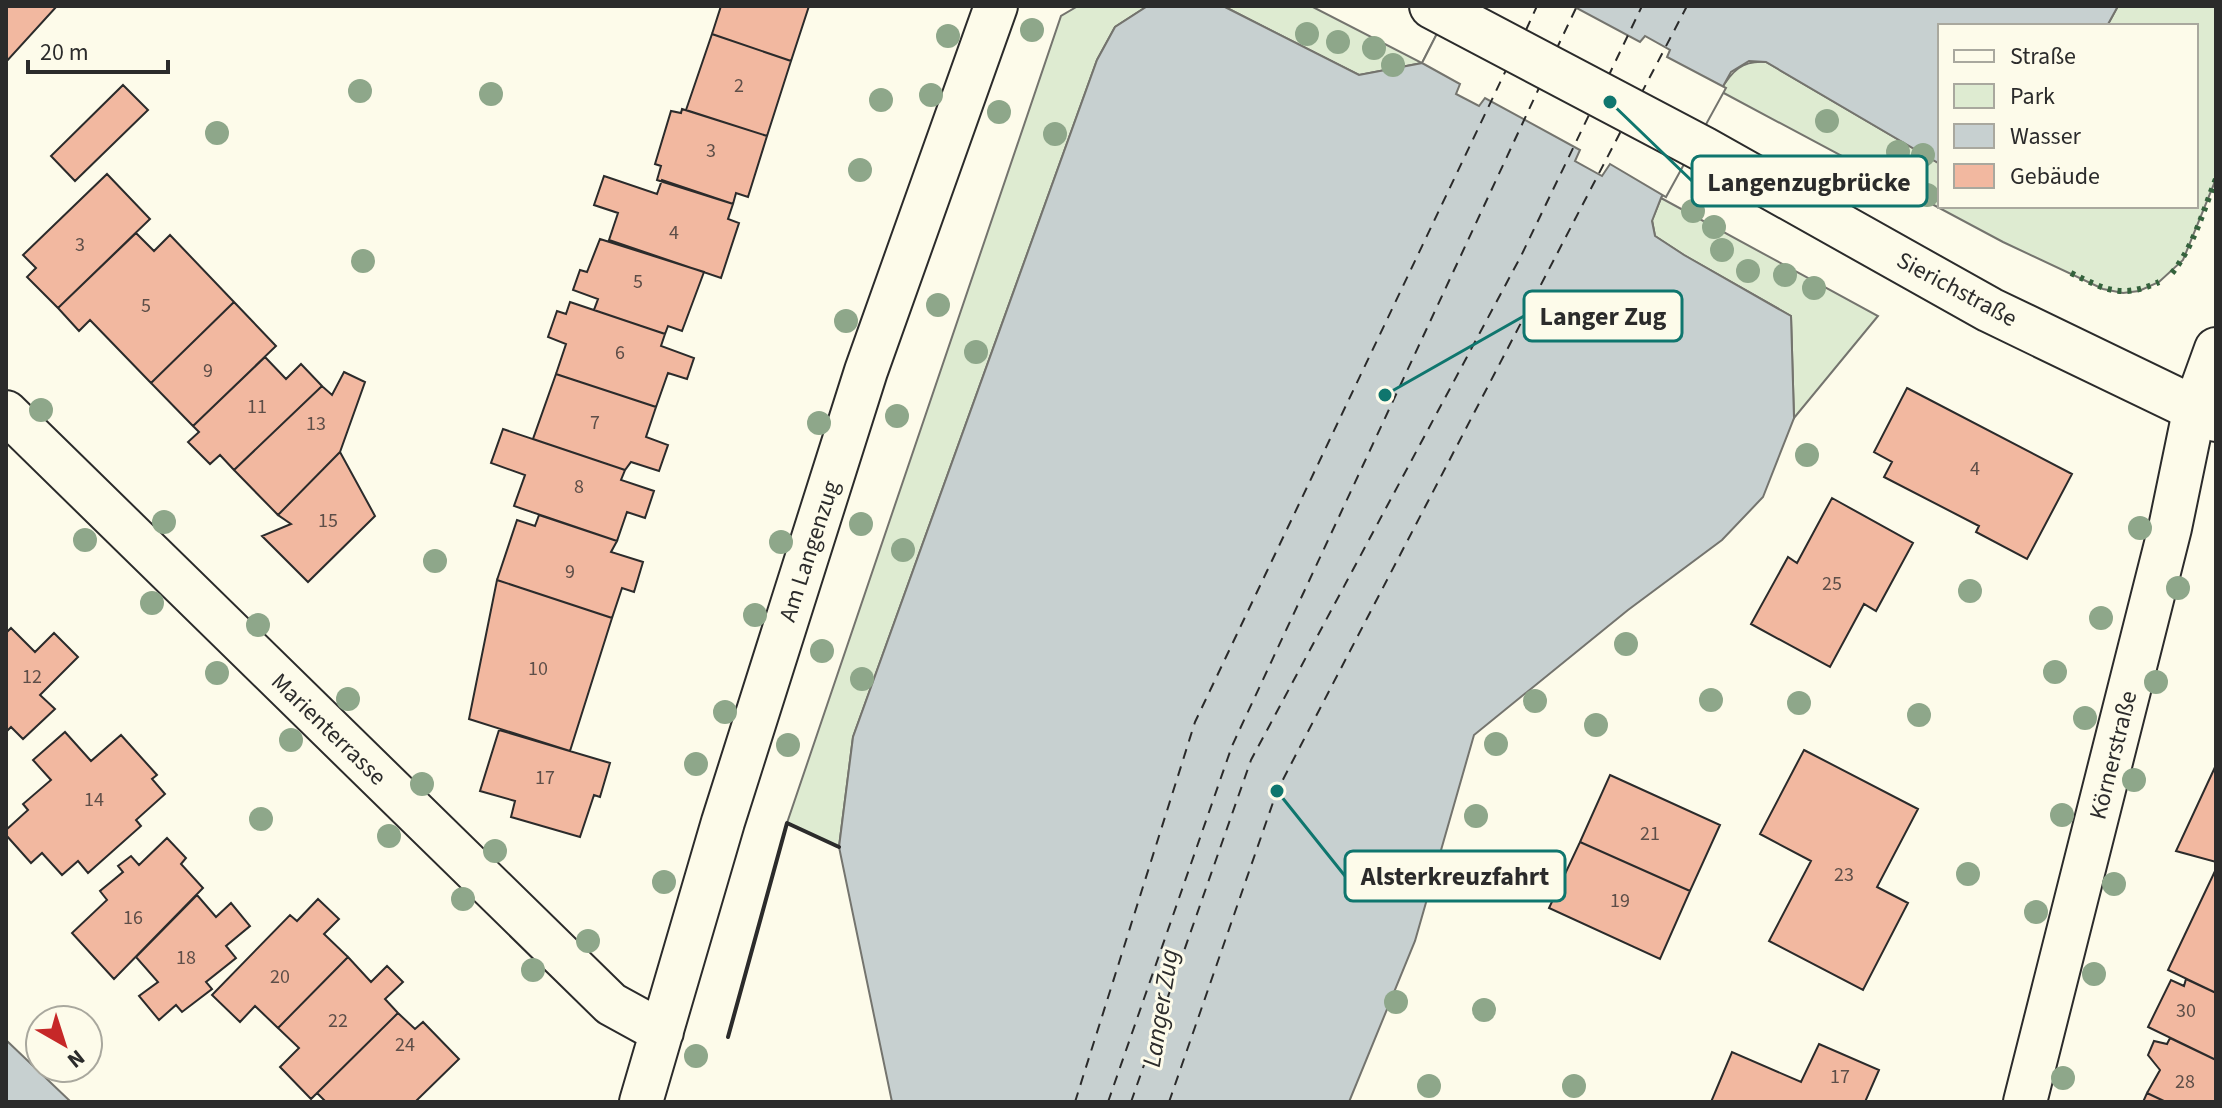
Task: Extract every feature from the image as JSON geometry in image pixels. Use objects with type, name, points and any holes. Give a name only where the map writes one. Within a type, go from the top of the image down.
[{"type":"main road","name":"Sierichstraße","points":[[1439,10],[1703,149],[1990,310],[2205,413]]},
{"type":"street","name":"Am Langenzug","points":[[641,1102],[723,822],[866,371],[996,6]]},
{"type":"street","name":"Körnerstraße","points":[[2025,1102],[2170,528],[2205,413],[2216,349]]},
{"type":"street","name":"Marienterrasse","points":[[6,412],[611,1004],[662,1032]]},
{"type":"green space","points":[[1078,6],[1152,6],[1115,27],[1097,60],[853,737],[839,847],[787,823],[1061,16]]},
{"type":"green space","points":[[1223,6],[1311,6],[1422,63],[1359,75]]},
{"type":"green space","points":[[2118,6],[2216,6],[2216,179],[2183,260],[2159,282],[2139,291],[2123,293],[2103,289],[1939,208],[2198,208],[2198,24],[2108,24]]},
{"type":"green space","points":[[1766,62],[1938,163],[1938,207],[1720,91],[1738,68]]},
{"type":"green space","points":[[1661,198],[1878,316],[1794,418],[1791,316],[1655,236],[1652,220]]},
{"type":"water","points":[[1223,6],[1359,75],[1422,63],[1451,6],[2118,6],[2108,24],[1938,24],[1938,163],[1766,62],[1749,61],[1731,72],[1661,198],[1652,221],[1655,236],[1791,316],[1794,418],[1763,497],[1722,540],[1628,610],[1474,735],[1415,941],[1349,1102],[892,1102],[839,847],[853,737],[1097,60],[1115,27],[1146,7]]},
{"type":"water","points":[[6,1040],[24,1057],[24,1084],[52,1084],[71,1102],[6,1102]]},
{"type":"pier","points":[[1451,6],[1573,6],[1640,42],[1645,36],[1670,50],[1667,57],[1726,88],[1666,197],[1610,164],[1602,176],[1575,161],[1580,150],[1485,98],[1479,106],[1456,94],[1460,84],[1422,63]]},
{"type":"building","points":[[6,6],[57,6],[6,62]]},
{"type":"building","points":[[721,6],[809,6],[791,61],[712,34]]},
{"type":"building","points":[[712,34],[791,61],[767,136],[686,110]]},
{"type":"building","points":[[123,85],[148,110],[75,181],[51,156]]},
{"type":"building","points":[[682,109],[767,136],[748,197],[736,193],[733,204],[657,180],[661,166],[655,164],[671,111],[681,113]]},
{"type":"building","points":[[107,174],[150,219],[58,308],[27,277],[36,268],[23,255]]},
{"type":"building","points":[[604,176],[657,194],[662,180],[733,204],[728,219],[739,223],[721,278],[609,240],[618,213],[594,205]]},
{"type":"building","points":[[136,233],[154,251],[170,235],[234,302],[151,383],[90,320],[79,331],[58,308]]},
{"type":"building","points":[[600,239],[704,272],[682,331],[668,326],[665,334],[594,310],[598,299],[573,290],[580,270],[587,272]]},
{"type":"building","points":[[234,302],[276,346],[193,426],[151,383]]},
{"type":"building","points":[[570,302],[665,334],[661,346],[694,358],[687,379],[668,373],[656,407],[556,374],[566,344],[548,337],[557,311],[566,314]]},
{"type":"building","points":[[265,357],[286,379],[301,364],[322,386],[234,470],[220,455],[210,464],[188,442],[199,432],[193,426]]},
{"type":"building","points":[[344,372],[365,382],[340,452],[278,515],[234,470],[322,386],[332,395]]},
{"type":"building","points":[[556,374],[656,407],[646,437],[668,445],[659,471],[631,462],[625,470],[533,439]]},
{"type":"building","points":[[1907,388],[2072,474],[2027,559],[1976,532],[1979,526],[1884,477],[1892,462],[1874,452]]},
{"type":"building","points":[[503,429],[625,470],[621,480],[654,491],[645,518],[627,512],[617,541],[514,506],[525,475],[491,463]]},
{"type":"building","points":[[340,452],[375,516],[308,582],[262,536],[291,524],[278,515]]},
{"type":"building","points":[[1832,498],[1913,543],[1876,611],[1864,604],[1830,667],[1751,624],[1788,557],[1797,563]]},
{"type":"building","points":[[539,515],[617,541],[611,552],[643,562],[634,592],[622,588],[612,618],[497,580],[517,520],[535,526]]},
{"type":"building","points":[[497,580],[612,618],[570,751],[469,719]]},
{"type":"building","points":[[11,628],[35,652],[54,633],[78,657],[40,695],[55,709],[23,739],[11,727],[6,732],[6,633]]},
{"type":"building","points":[[499,730],[610,763],[600,797],[594,795],[580,837],[511,817],[515,801],[480,791]]},
{"type":"building","points":[[65,732],[91,761],[121,735],[157,775],[152,779],[165,794],[136,820],[141,826],[88,873],[78,861],[62,875],[42,853],[31,863],[6,835],[6,830],[28,810],[23,804],[51,780],[33,760]]},
{"type":"building","points":[[1804,750],[1918,809],[1877,887],[1908,903],[1863,990],[1769,941],[1811,861],[1760,834]]},
{"type":"building","points":[[2216,765],[2216,862],[2176,851]]},
{"type":"building","points":[[1610,775],[1720,825],[1690,891],[1580,842]]},
{"type":"building","points":[[167,838],[186,858],[181,864],[203,888],[114,979],[72,933],[107,900],[100,891],[123,872],[118,866],[131,856],[139,865]]},
{"type":"building","points":[[1580,842],[1690,891],[1660,959],[1549,908]]},
{"type":"building","points":[[2216,869],[2216,993],[2168,970]]},
{"type":"building","points":[[197,895],[216,917],[231,903],[250,926],[226,946],[236,958],[206,982],[212,989],[182,1012],[176,1005],[159,1020],[139,996],[158,982],[136,957]]},
{"type":"building","points":[[318,899],[339,919],[324,934],[348,957],[278,1028],[255,1006],[240,1022],[212,995],[290,915],[297,921]]},
{"type":"building","points":[[348,957],[371,982],[387,966],[403,982],[385,999],[398,1013],[311,1099],[280,1067],[299,1048],[278,1028]]},
{"type":"building","points":[[2186,979],[2216,993],[2216,1060],[2148,1027],[2171,980],[2184,986]]},
{"type":"building","points":[[398,1013],[415,1029],[423,1022],[459,1059],[415,1102],[326,1102],[317,1093]]},
{"type":"building","points":[[2170,1038],[2216,1060],[2216,1102],[2166,1102],[2147,1093],[2160,1070],[2148,1055],[2154,1041],[2167,1044]]},
{"type":"building","points":[[1819,1044],[1879,1070],[1865,1102],[1711,1102],[1732,1052],[1801,1082]]},
{"type":"building","points":[[2147,1093],[2166,1102],[2143,1102]]},
{"type":"ferry route","points":[[1526,30],[1537,6]]},
{"type":"ferry route","points":[[1556,50],[1577,6]]},
{"type":"ferry route","points":[[1608,77],[1642,6]]},
{"type":"ferry route","points":[[1641,94],[1687,6]]},
{"type":"ferry route","points":[[1075,1102],[1195,722],[1507,68]]},
{"type":"ferry route","points":[[1108,1102],[1232,746],[1539,88]]},
{"type":"ferry route","points":[[1131,1102],[1251,760],[1521,256],[1589,115]]},
{"type":"ferry route","points":[[1169,1102],[1277,791],[1621,131]]},
{"type":"hedge","points":[[2172,273],[2192,240],[2216,179]]},
{"type":"hedge","points":[[2071,273],[2114,290],[2134,290],[2159,282]]},
{"type":"wall","points":[[728,1037],[787,823],[839,847]]},
{"type":"place","name":"Langenzugbrücke","points":[[1610,102]]},
{"type":"place","name":"Langer Zug","points":[[1385,395]]},
{"type":"place","name":"Alsterkreuzfahrt","points":[[1277,791]]}]
